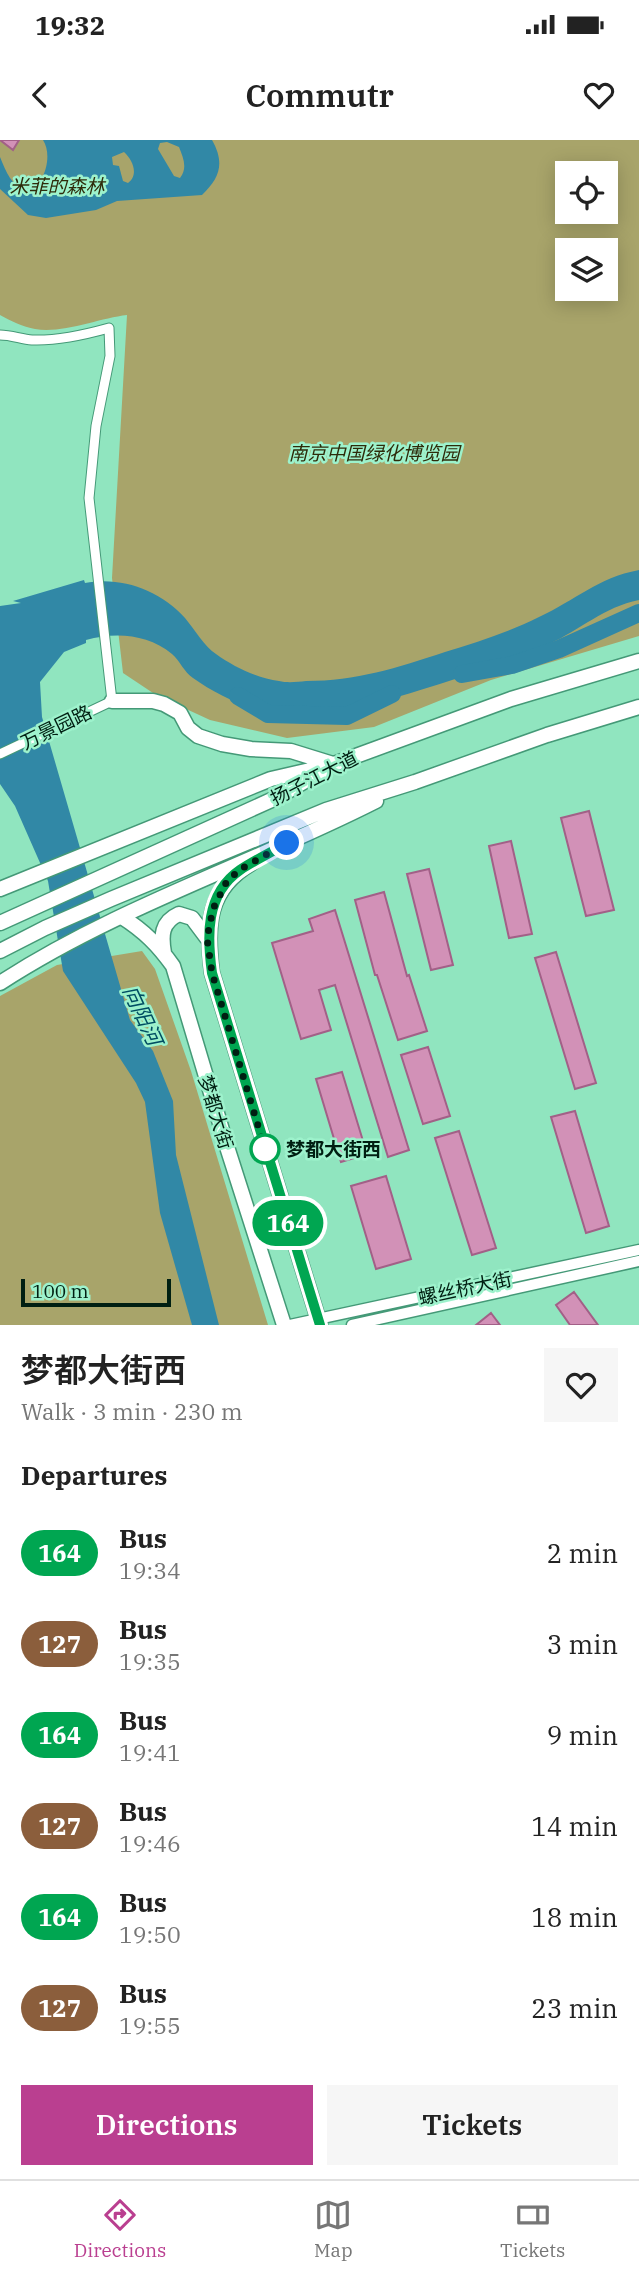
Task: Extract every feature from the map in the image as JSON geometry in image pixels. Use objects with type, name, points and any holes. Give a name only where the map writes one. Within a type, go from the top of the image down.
[{"type":"main road","name":"扬子江大道","points":[[0,923],[278,797],[334,764],[511,699],[639,661]]},
{"type":"main road","points":[[112,701],[153,701],[164,704],[180,713],[188,728],[198,736],[222,744],[291,751],[334,764]]},
{"type":"main road","name":"扬子江大道","points":[[0,951],[111,899],[326,810],[547,735],[639,707]]},
{"type":"main road","points":[[0,889],[271,779],[334,764]]},
{"type":"main road","points":[[0,983],[117,919],[327,826],[415,782]]},
{"type":"main road","name":"梦都大街","points":[[287,843],[239,870],[226,883],[213,909],[207,938],[212,973],[318,1322]]},
{"type":"main road","points":[[165,954],[163,929],[178,914],[192,918],[207,938]]},
{"type":"main road","name":"梦都大街","points":[[117,919],[145,931],[173,966],[284,1325]]},
{"type":"street","points":[[0,335],[21,339],[70,338],[109,328],[110,356],[96,426],[89,498],[112,701]]},
{"type":"street","name":"万景园路","points":[[0,754],[112,701]]},
{"type":"street","name":"螺丝桥大街","points":[[290,1325],[318,1322],[639,1250]]},
{"type":"street","name":"螺丝桥大街","points":[[352,1325],[639,1261]]},
{"type":"green space","name":"南京中国绿化博览园","points":[[0,140],[639,140],[639,636],[491,680],[374,727],[287,738],[210,720],[156,695],[123,673],[112,578],[127,315],[69,328],[46,330],[13,322],[0,315]]},
{"type":"green space","points":[[142,951],[155,969],[191,1071],[268,1325],[0,1325],[0,996],[57,965]]},
{"type":"water","points":[[43,140],[212,140],[218,156],[219,170],[202,195],[117,201],[96,210],[46,218],[28,215],[0,189],[0,157],[10,178],[19,187],[28,189],[41,179],[45,170],[47,149]],"holes":[[[167,142],[179,147],[182,155],[184,166],[180,178],[174,176],[158,149],[160,143]],[[124,152],[134,168],[128,183],[123,181],[119,166],[113,165],[112,157]]]},
{"type":"water","points":[[639,570],[639,600],[603,613],[549,644],[462,677],[362,705],[318,711],[261,710],[220,695],[190,676],[175,657],[162,647],[131,636],[86,640],[86,643],[64,652],[40,682],[42,717],[130,1020],[153,1051],[173,1101],[176,1155],[219,1325],[192,1325],[160,1213],[145,1102],[136,1083],[63,971],[48,881],[15,806],[0,784],[0,606],[21,603],[13,601],[84,580],[85,583],[99,581],[139,587],[175,608],[212,651],[223,659],[254,675],[292,682],[359,676],[427,658],[516,627],[611,578]]},
{"type":"building","points":[[0,140],[19,140],[13,150]]},
{"type":"building","points":[[589,811],[614,910],[586,916],[561,818]]},
{"type":"building","points":[[511,841],[532,934],[509,938],[489,846]]},
{"type":"building","points":[[429,869],[453,965],[431,970],[407,874]]},
{"type":"building","points":[[384,892],[407,976],[409,975],[427,1031],[398,1040],[375,975],[355,900]]},
{"type":"building","points":[[335,910],[409,1150],[388,1157],[335,985],[319,990],[331,1030],[301,1039],[272,943],[313,931],[309,919]]},
{"type":"building","points":[[556,952],[596,1083],[575,1089],[535,958]]},
{"type":"building","points":[[428,1047],[450,1116],[423,1124],[401,1055]]},
{"type":"building","points":[[342,1072],[367,1154],[341,1162],[316,1079]]},
{"type":"building","points":[[575,1111],[609,1226],[586,1233],[551,1117]]},
{"type":"building","points":[[459,1131],[496,1248],[472,1255],[435,1138]]},
{"type":"building","points":[[386,1176],[411,1259],[376,1269],[351,1186]]},
{"type":"building","points":[[574,1292],[598,1325],[570,1325],[556,1305]]},
{"type":"building","points":[[491,1313],[500,1325],[476,1325]]},
{"type":"waterway","points":[[462,674],[512,665],[559,649],[639,613]]},
{"type":"waterway","points":[[238,696],[268,714],[347,716],[392,694]]},
{"type":"bus line","name":"164","points":[[287,843],[239,870],[226,883],[213,909],[207,938],[212,973],[320,1325]]},
{"type":"place","name":"梦都大街西","points":[[265,1149]]},
{"type":"route","points":[[265,1149],[212,973],[207,938],[213,909],[226,883],[239,870],[287,843]]},
{"type":"park label","name":"米菲的森林","points":[[57,186]]},
{"type":"water label","name":"向阳河","points":[[143,1015]]}]
